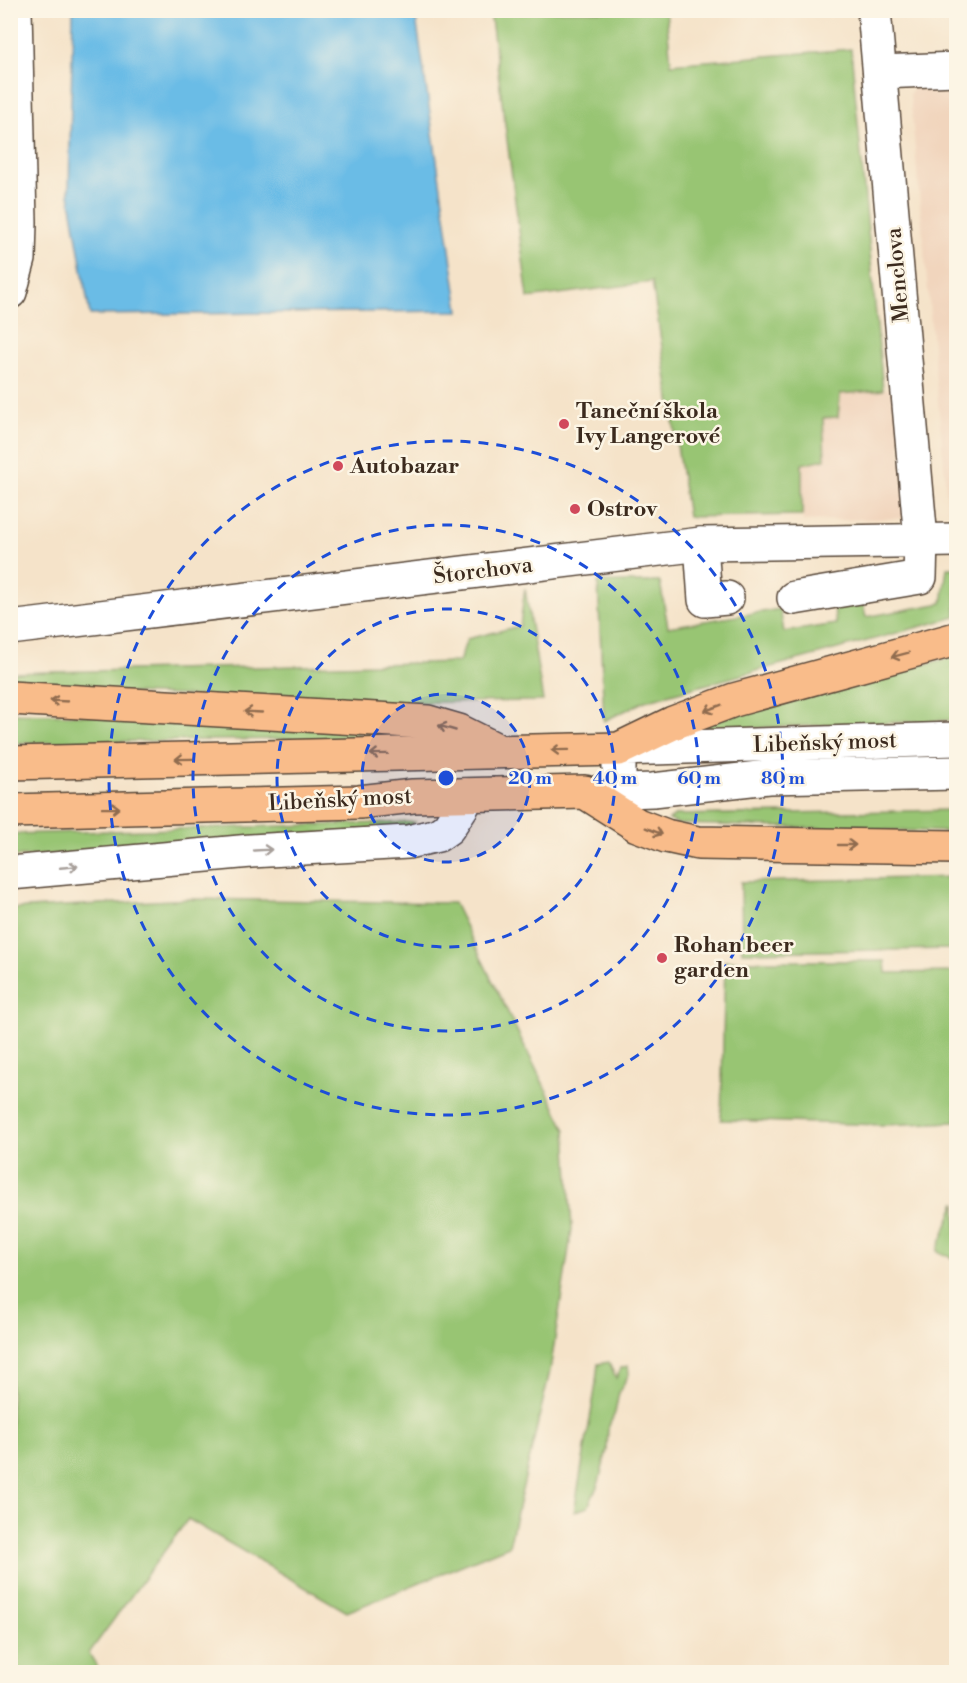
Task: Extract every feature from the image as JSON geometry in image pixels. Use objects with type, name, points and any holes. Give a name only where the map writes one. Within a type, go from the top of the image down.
[{"type":"main road","points":[[619,749],[673,723],[734,700],[957,639]]},
{"type":"main road","points":[[10,698],[428,722],[459,731],[500,752]]},
{"type":"main road","name":"Libeňský most","points":[[10,763],[619,749]]},
{"type":"main road","name":"Libeňský most","points":[[10,810],[359,802],[413,796],[585,792],[619,802]]},
{"type":"main road","points":[[619,802],[637,825],[666,836],[699,843],[957,847]]},
{"type":"street","points":[[10,292],[19,260],[20,222],[15,10]]},
{"type":"street","name":"Menclova","points":[[794,598],[920,577],[921,540],[874,10]]},
{"type":"street","points":[[880,72],[957,69]]},
{"type":"street","name":"Štorchova","points":[[10,628],[701,544],[957,540]]},
{"type":"street","points":[[701,544],[705,600],[727,598]]},
{"type":"street","name":"Libeňský most","points":[[619,749],[957,739]]},
{"type":"street","points":[[619,749],[619,802]]},
{"type":"street","name":"Libeňský most","points":[[619,802],[653,790],[768,777],[957,773]]},
{"type":"street","points":[[653,790],[756,796],[957,792]]},
{"type":"street","points":[[10,873],[251,851],[408,842],[438,836],[448,828],[463,806],[465,795]]},
{"type":"shaded area","points":[[956,82],[956,511],[948,511],[910,93],[918,83]]},
{"type":"shaded area","points":[[896,388],[906,518],[803,521],[802,464],[823,417],[840,394]]},
{"type":"green space","points":[[490,11],[666,11],[671,64],[851,49],[883,390],[840,394],[838,417],[823,418],[825,459],[802,464],[802,515],[688,517],[652,282],[528,298]]},
{"type":"green space","points":[[947,568],[954,568],[956,578],[956,617],[645,701],[604,721],[598,582],[660,582],[668,627],[780,609],[784,632],[836,624],[834,609],[841,598],[862,600],[866,617],[942,603]]},
{"type":"green space","points":[[525,588],[543,701],[367,703],[11,688],[11,673],[459,662],[467,639],[520,626]]},
{"type":"green space","points":[[956,656],[956,720],[698,729],[703,723]]},
{"type":"green space","points":[[11,713],[359,723],[357,738],[11,743]]},
{"type":"green space","points":[[956,810],[956,832],[678,824],[669,820],[676,815]]},
{"type":"green space","points":[[415,822],[402,833],[11,857],[11,834]]},
{"type":"green space","points":[[956,877],[956,949],[742,952],[741,882]]},
{"type":"green space","points":[[190,899],[454,903],[566,1130],[572,1229],[550,1371],[509,1546],[347,1612],[188,1519],[89,1653],[100,1672],[11,1672],[11,909]]},
{"type":"green space","points":[[725,961],[885,961],[886,973],[956,972],[956,1122],[883,1125],[721,1120]]},
{"type":"green space","points":[[956,1202],[956,1260],[937,1251]]},
{"type":"green space","points":[[609,1362],[616,1378],[621,1368],[628,1366],[629,1374],[619,1392],[615,1413],[608,1428],[607,1450],[599,1482],[588,1507],[574,1512],[598,1364]]},
{"type":"water","points":[[73,11],[415,11],[459,311],[90,315],[69,194]]},
{"type":"place","name":"Taneční škola Ivy Langerové","points":[[564,424]]},
{"type":"place","name":"Autobazar","points":[[338,466]]},
{"type":"place","name":"Ostrov","points":[[575,509]]},
{"type":"place","name":"Rohan beer garden","points":[[662,958]]}]
